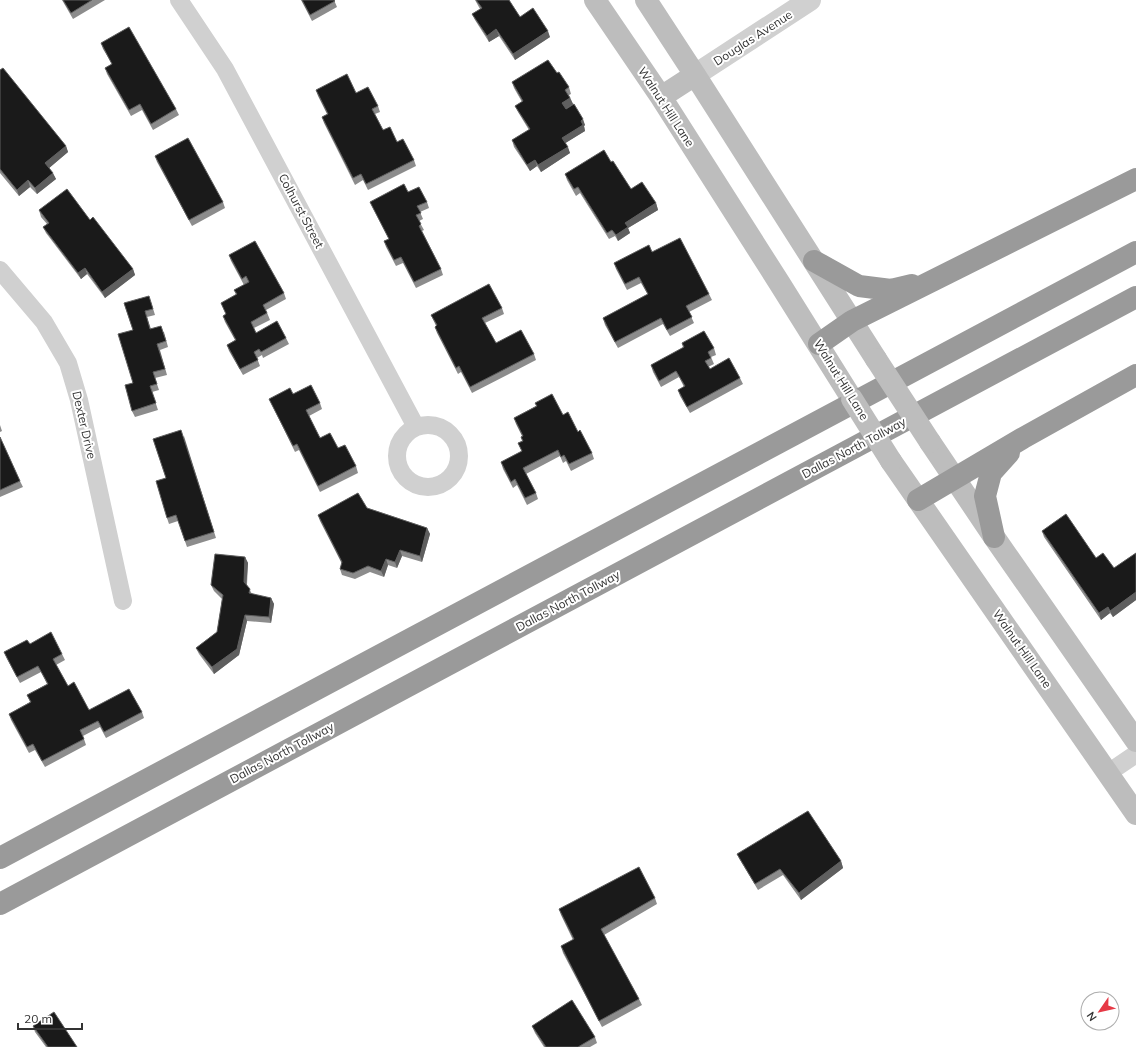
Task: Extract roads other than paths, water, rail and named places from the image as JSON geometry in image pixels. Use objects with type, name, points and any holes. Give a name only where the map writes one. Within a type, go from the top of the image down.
[{"type":"highway","points":[[819,344],[852,322],[1136,179]]},
{"type":"highway","points":[[0,858],[1136,252]]},
{"type":"highway","points":[[814,261],[859,286],[891,290],[927,283]]},
{"type":"highway","name":"Dallas North Tollway","points":[[0,904],[1136,297]]},
{"type":"highway","points":[[918,500],[1023,438],[1136,375]]},
{"type":"highway","points":[[994,537],[985,496],[991,473],[1023,438]]},
{"type":"main road","name":"Walnut Hill Lane","points":[[595,0],[819,344],[891,461],[1136,814]]},
{"type":"main road","points":[[646,0],[930,442],[1136,741]]},
{"type":"main road","points":[[660,98],[695,75]]},
{"type":"street","name":"Colhurst Street","points":[[179,0],[225,69],[416,427]]},
{"type":"street","name":"Douglas Avenue","points":[[695,75],[810,0]]},
{"type":"street","name":"Dexter Drive","points":[[0,270],[44,322],[68,363],[79,400],[123,601]]},
{"type":"street","points":[[1108,773],[1136,754]]}]
